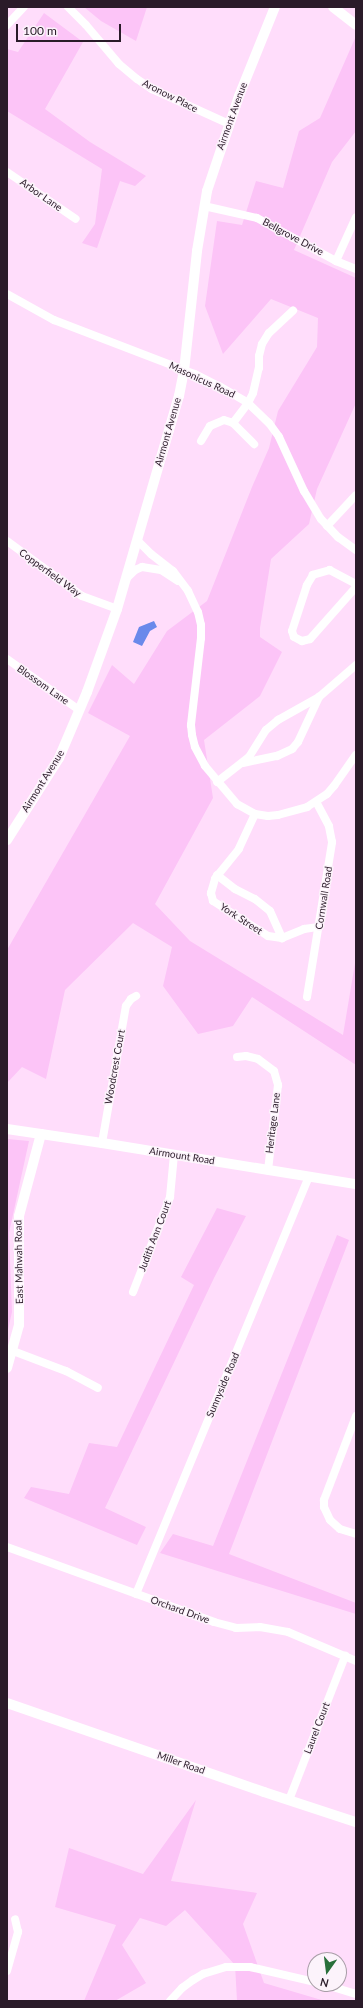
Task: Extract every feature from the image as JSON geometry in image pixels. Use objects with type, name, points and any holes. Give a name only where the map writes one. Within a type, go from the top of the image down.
[{"type":"street","points":[[7,25],[24,7]]},
{"type":"street","name":"Aronow Place","points":[[68,7],[86,25],[119,64],[137,79],[158,92],[229,124]]},
{"type":"street","name":"Airmont Avenue","points":[[7,840],[59,758],[117,610],[179,396],[184,371],[204,206],[215,165],[229,124],[275,7]]},
{"type":"street","points":[[333,7],[356,25]]},
{"type":"street","name":"Arbor Lane","points":[[7,172],[76,219]]},
{"type":"street","name":"Bellgrove Drive","points":[[204,206],[257,218],[336,261],[356,269]]},
{"type":"street","points":[[336,261],[356,217]]},
{"type":"street","name":"Masonicus Road","points":[[7,294],[54,320],[220,386],[248,403],[269,423],[279,437],[311,504],[328,526],[356,550]]},
{"type":"street","points":[[234,423],[248,403],[257,381],[259,356],[262,344],[269,333],[293,311]]},
{"type":"street","points":[[201,441],[210,426],[216,422],[224,420],[234,423],[254,444]]},
{"type":"street","points":[[328,526],[356,495]]},
{"type":"street","points":[[137,540],[151,554],[174,571],[193,601],[201,625],[201,638],[191,725],[192,736],[200,757],[217,782],[237,804],[255,814],[278,815],[307,807],[326,794],[343,776],[356,755]]},
{"type":"street","name":"Copperfield Way","points":[[7,541],[82,596],[117,610]]},
{"type":"street","points":[[125,580],[135,570],[142,567],[147,567],[161,570],[182,584]]},
{"type":"street","points":[[356,584],[330,570],[313,575],[307,584],[292,631],[294,637],[302,641],[310,639],[356,587]]},
{"type":"street","name":"Blossom Lane","points":[[7,659],[79,710]]},
{"type":"street","points":[[217,782],[243,763],[257,746],[266,730],[278,720],[319,697],[356,665]]},
{"type":"street","points":[[243,763],[277,756],[292,749],[298,742],[319,697]]},
{"type":"street","name":"Cornwall Road","points":[[307,997],[332,842],[329,826],[316,802]]},
{"type":"street","name":"York Street","points":[[255,814],[239,849],[217,874],[211,893],[213,901],[268,936],[282,938]]},
{"type":"street","points":[[217,874],[235,889],[255,898],[270,911],[282,938],[304,929],[319,927]]},
{"type":"street","name":"Woodcrest Court","points":[[102,1143],[126,1006],[131,999],[136,996]]},
{"type":"street","name":"Heritage Lane","points":[[237,1056],[246,1056],[258,1059],[274,1071],[278,1085],[268,1170]]},
{"type":"street","name":"Airmount Road","points":[[7,1130],[102,1143],[356,1184]]},
{"type":"street","name":"East Mahwah Road","points":[[7,1368],[13,1351],[19,1325],[18,1216],[41,1134]]},
{"type":"street","name":"Judith Ann Court","points":[[133,1292],[170,1197],[174,1155]]},
{"type":"street","name":"Sunnyside Road","points":[[136,1594],[309,1176]]},
{"type":"street","points":[[13,1351],[66,1371],[98,1388]]},
{"type":"street","points":[[356,1416],[324,1500],[324,1507],[330,1520],[340,1529],[356,1534]]},
{"type":"street","name":"Orchard Drive","points":[[7,1546],[225,1626],[267,1628],[288,1632],[356,1661]]},
{"type":"street","name":"Laurel Court","points":[[289,1800],[345,1656]]},
{"type":"street","name":"Miller Road","points":[[7,1703],[356,1822]]},
{"type":"street","points":[[7,1971],[18,1932],[15,1919]]},
{"type":"street","points":[[170,2001],[182,1988],[193,1980],[203,1974],[226,1967],[250,1967],[307,1980]]},
{"type":"shaded area","points":[[84,7],[147,7],[136,41],[101,21]]},
{"type":"shaded area","points":[[44,13],[83,42],[45,109],[90,142],[146,176],[135,186],[120,181],[97,248],[82,243],[95,224],[102,169],[7,111],[7,49],[18,52]]},
{"type":"shaded area","points":[[356,36],[356,131],[332,162],[294,250],[356,278],[356,403],[317,489],[309,524],[271,559],[260,628],[260,637],[282,652],[260,696],[204,740],[213,798],[155,904],[190,941],[343,1035],[356,957],[356,1065],[252,997],[233,1026],[198,1034],[163,986],[172,947],[133,923],[65,990],[46,1079],[22,1067],[7,1083],[7,950],[130,736],[88,713],[112,665],[134,684],[167,631],[207,601],[269,448],[278,411],[317,347],[318,318],[271,299],[223,354],[205,306],[217,221],[242,225],[256,181],[283,188],[299,131],[320,118]]},
{"type":"shaded area","points":[[7,1139],[29,1141],[9,1233],[12,1312],[7,1334]]},
{"type":"shaded area","points":[[217,1208],[246,1216],[214,1278],[105,1508],[146,1527],[137,1545],[24,1498],[31,1487],[69,1494],[89,1443],[117,1447],[194,1285],[181,1277]]},
{"type":"shaded area","points":[[337,1235],[349,1240],[229,1554],[356,1603],[356,1614],[160,1553],[173,1534],[213,1546]]},
{"type":"shaded area","points":[[196,1800],[171,1881],[257,1893],[243,1924],[264,1983],[325,2001],[237,2001],[235,1965],[185,1910],[166,1926],[140,1918],[122,1945],[146,1983],[115,2001],[84,2001],[116,1925],[55,1907],[69,1848],[143,1874]]},
{"type":"water","points":[[154,621],[157,627],[150,631],[142,646],[133,642],[139,627]]}]
